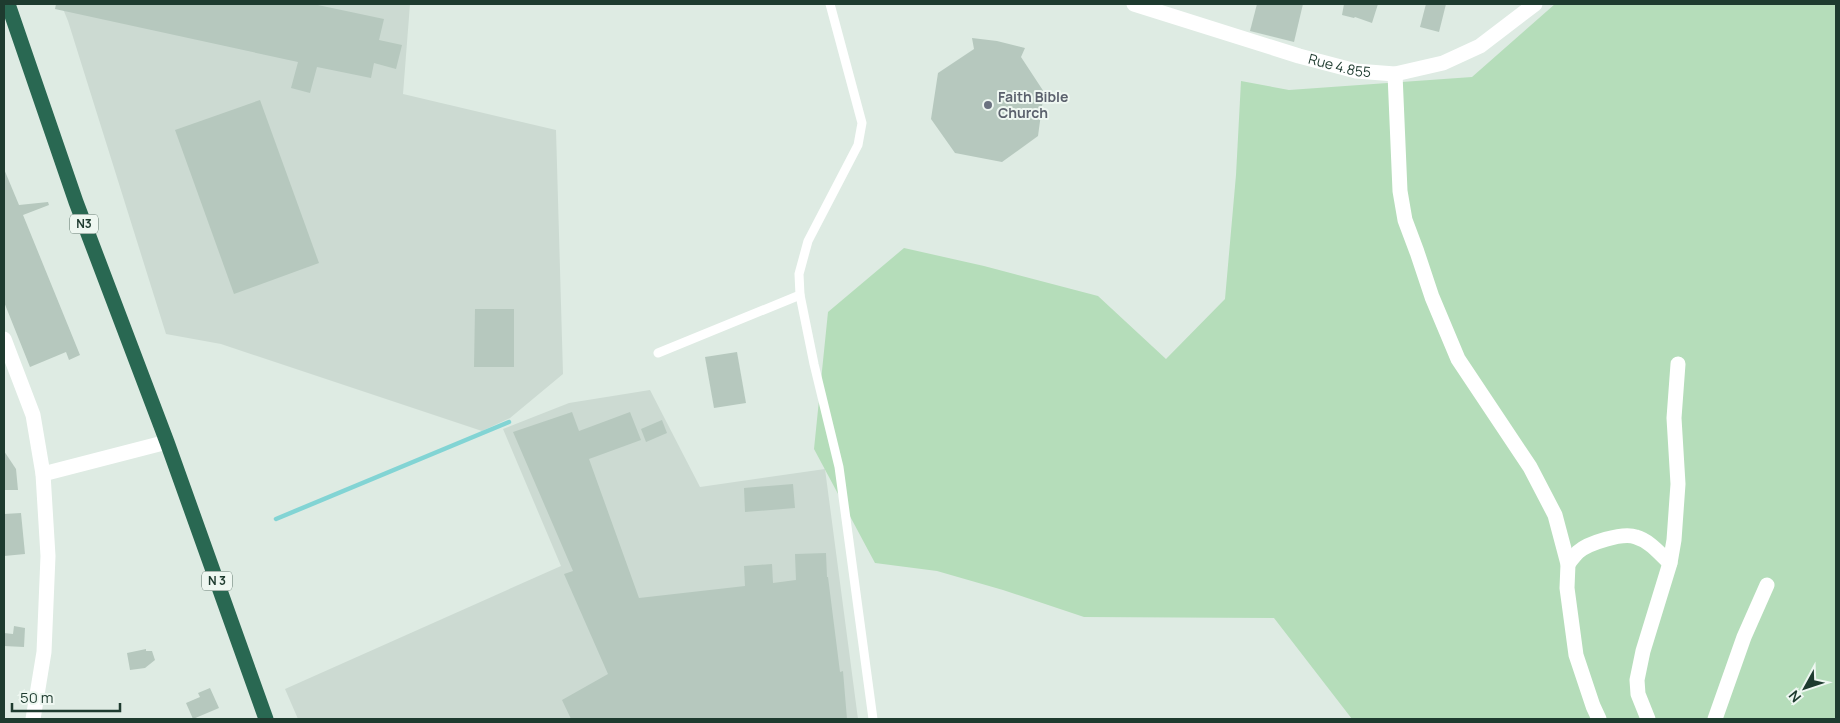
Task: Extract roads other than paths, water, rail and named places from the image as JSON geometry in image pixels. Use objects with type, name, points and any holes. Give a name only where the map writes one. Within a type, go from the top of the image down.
[{"type":"highway","name":"N3","points":[[8,4],[76,202],[167,442]]},
{"type":"highway","name":"N 3","points":[[167,442],[266,719]]},
{"type":"street","name":"Rue 4.855","points":[[1134,4],[1298,56],[1356,71],[1395,74],[1442,63],[1480,46],[1535,4]]},
{"type":"street","points":[[1395,74],[1400,192],[1404,220],[1432,297],[1458,360],[1498,422],[1530,466],[1555,515],[1568,564],[1567,588],[1576,655],[1599,719]]},
{"type":"street","points":[[4,339],[33,415],[43,474],[48,566],[44,652],[33,719]]},
{"type":"street","points":[[1648,719],[1638,694],[1637,680],[1643,651],[1670,563],[1674,540],[1678,484],[1674,418],[1678,364]]},
{"type":"street","points":[[43,474],[167,442]]},
{"type":"street","points":[[1568,564],[1578,552],[1587,546],[1623,536],[1636,537],[1653,547],[1670,563]]},
{"type":"street","points":[[1715,719],[1744,637],[1767,584]]},
{"type":"lane","points":[[830,4],[862,123],[856,151],[808,241],[799,274],[800,295],[814,364],[839,467],[873,719]]},
{"type":"lane","points":[[658,353],[800,295]]},
{"type":"waterway","points":[[276,519],[509,422]]},
{"type":"place","name":"Faith Bible Church","points":[[988,105]]}]
